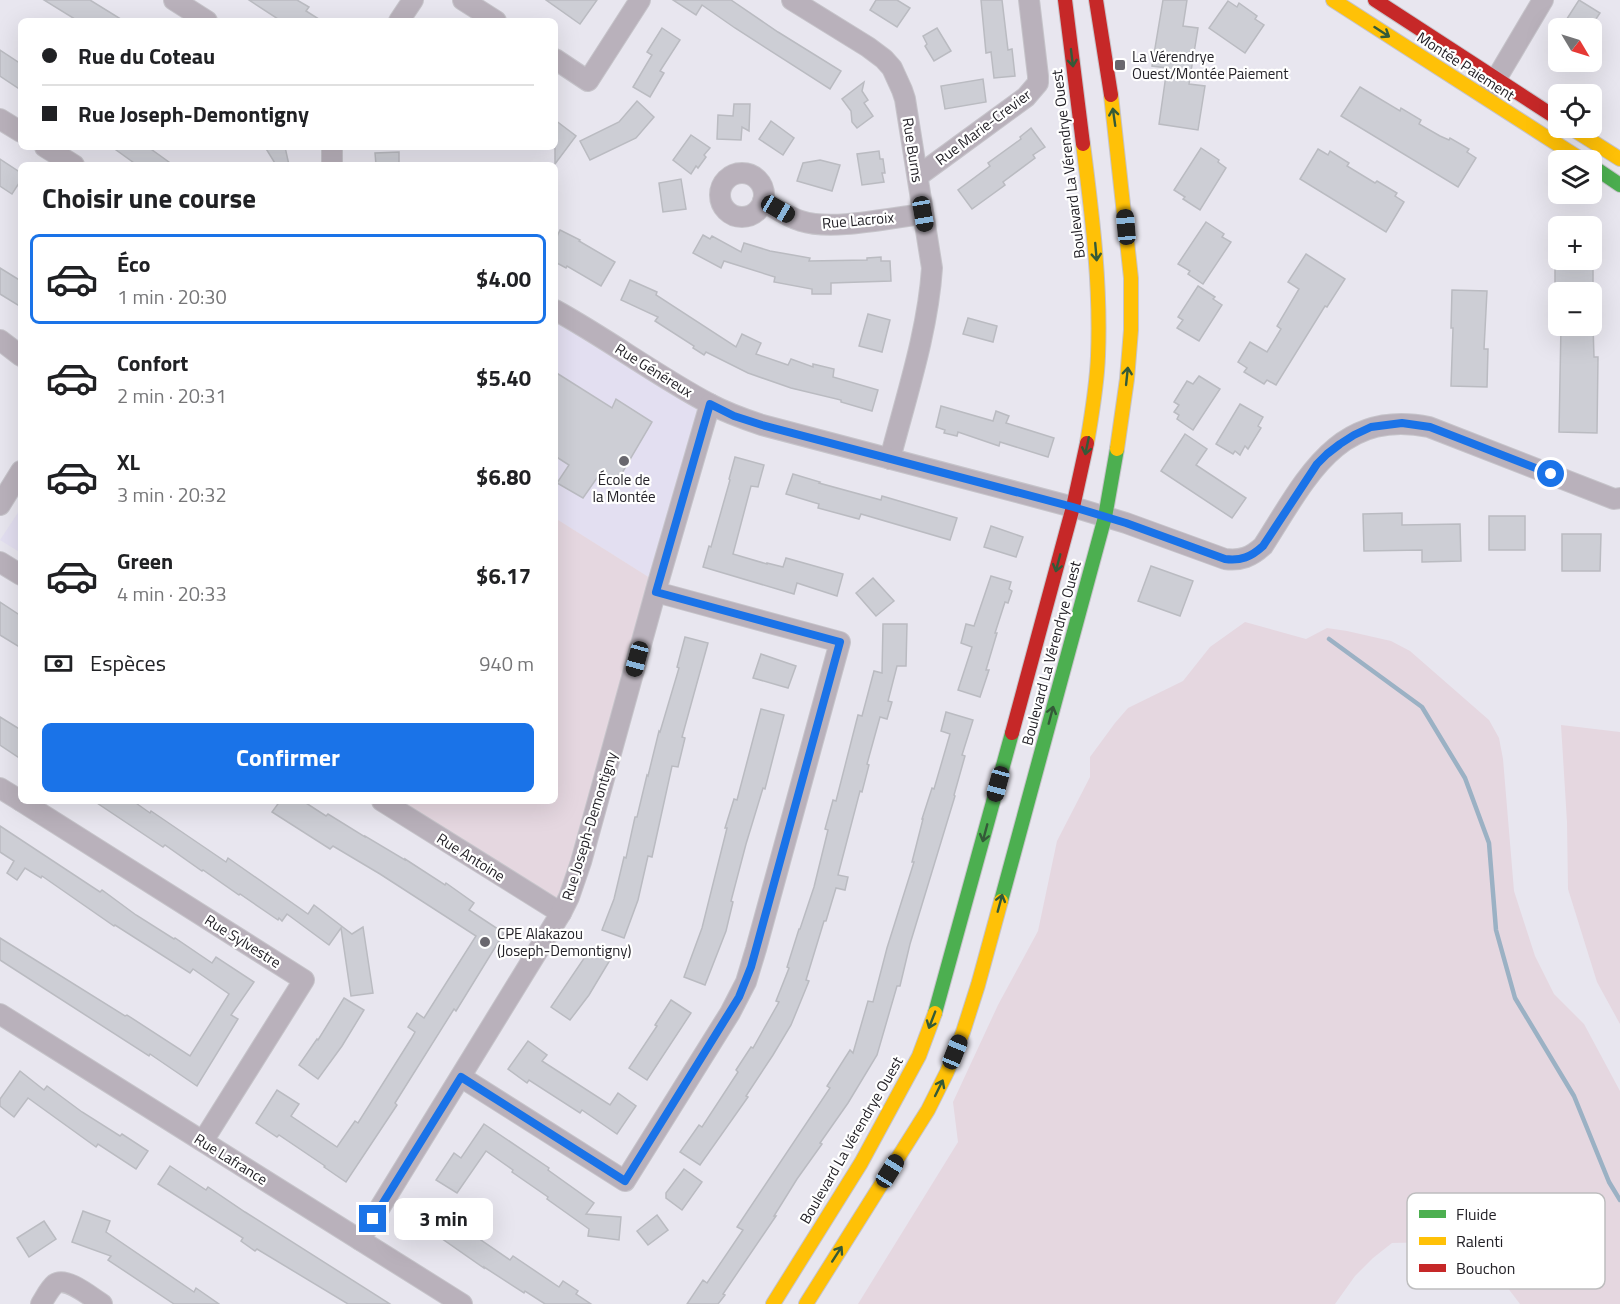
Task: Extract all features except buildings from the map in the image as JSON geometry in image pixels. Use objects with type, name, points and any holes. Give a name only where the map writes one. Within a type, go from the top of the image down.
[{"type":"main road","name":"Boulevard La Vérendrye Ouest","points":[[773,1304],[861,1163],[919,1056],[937,1008],[1073,507],[1096,389],[1099,285],[1065,0]]},
{"type":"main road","name":"Boulevard La Vérendrye Ouest","points":[[806,1304],[928,1110],[963,1032],[978,985],[1105,517],[1120,429],[1131,330],[1131,278],[1114,114],[1096,0]]},
{"type":"main road","points":[[1103,0],[1106,65]]},
{"type":"main road","name":"Montée Paiement","points":[[1333,0],[1566,150]]},
{"type":"main road","name":"Montée Paiement","points":[[1375,0],[1548,113]]},
{"type":"main road","points":[[1587,138],[1620,159]]},
{"type":"main road","points":[[1602,172],[1620,184]]},
{"type":"street","points":[[401,18],[413,0]]},
{"type":"street","points":[[463,0],[491,18]]},
{"type":"street","points":[[558,62],[588,81],[640,0]]},
{"type":"street","name":"Rue Burns","points":[[792,0],[884,58],[892,69],[905,99],[932,268],[926,320],[890,459]]},
{"type":"street","name":"Rue Marie-Crevier","points":[[918,176],[1026,97],[1038,83],[1029,0]]},
{"type":"street","points":[[1485,98],[1543,0]]},
{"type":"street","points":[[182,2],[203,18]]},
{"type":"street","points":[[0,119],[18,130]]},
{"type":"street","points":[[50,150],[69,162]]},
{"type":"street","name":"Rue Lacroix","points":[[763,201],[801,221],[816,224],[842,224],[923,214]]},
{"type":"street","name":"Rue Généreux","points":[[558,312],[710,404],[734,416],[1073,507],[1225,559],[1246,558],[1263,546],[1305,482],[1327,454],[1354,435],[1371,427],[1402,423],[1430,427],[1614,499],[1620,498]]},
{"type":"street","points":[[0,340],[18,354]]},
{"type":"street","name":"Rue Joseph-Demontigny","points":[[360,1240],[569,897],[581,862],[710,404]]},
{"type":"street","points":[[0,505],[18,476]]},
{"type":"street","points":[[0,562],[18,573]]},
{"type":"street","points":[[461,1077],[625,1181],[730,1012],[746,982],[840,642],[656,592]]},
{"type":"street","name":"Rue Sylvestre","points":[[0,788],[18,799]]},
{"type":"street","name":"Rue Sylvestre","points":[[26,804],[304,980],[203,1142]]},
{"type":"street","name":"Rue Antoine","points":[[387,804],[561,913]]},
{"type":"street","name":"Rue Lafrance","points":[[3,1023],[203,1142],[462,1304]]},
{"type":"street","points":[[41,1304],[52,1287],[58,1282],[66,1282],[102,1304]]},
{"type":"shaded area","name":"École de la Montée","points":[[558,312],[710,404],[658,583],[558,520]]},
{"type":"shaded area","points":[[18,513],[18,551],[0,540]]},
{"type":"shaded area","points":[[558,520],[658,583],[561,913],[387,804],[558,804]]},
{"type":"shaded area","points":[[1245,622],[1306,639],[1327,628],[1391,641],[1410,651],[1489,720],[1499,738],[1503,759],[1514,891],[1535,956],[1554,994],[1584,1024],[1620,1091],[1620,1304],[1520,1304],[1509,1289],[1605,1289],[1605,1193],[1407,1193],[1407,1243],[1392,1243],[1373,1258],[1355,1276],[1335,1304],[858,1304],[958,1142],[953,1102],[998,1005],[1038,931],[1057,841],[1090,777],[1090,757],[1128,708],[1183,681],[1210,647]]},
{"type":"shaded area","points":[[1561,725],[1620,732],[1620,1024],[1597,982],[1568,889],[1567,822]]},
{"type":"waterway","points":[[1329,639],[1422,707],[1465,778],[1489,843],[1496,930],[1515,998],[1574,1096],[1609,1182],[1620,1200]]},
{"type":"traffic: fast","points":[[1602,173],[1620,185]]},
{"type":"traffic: fast","points":[[1001,901],[1105,517],[1117,449]]},
{"type":"traffic: fast","points":[[935,1013],[1012,733]]},
{"type":"traffic: slow","points":[[1333,0],[1566,150]]},
{"type":"traffic: slow","points":[[1111,95],[1131,278],[1131,330],[1127,379],[1117,449]]},
{"type":"traffic: slow","points":[[1587,138],[1620,159]]},
{"type":"traffic: slow","points":[[1083,144],[1095,250],[1099,329],[1097,378],[1087,443]]},
{"type":"traffic: slow","points":[[806,1304],[928,1110],[947,1072],[978,985],[1001,901]]},
{"type":"traffic: slow","points":[[773,1304],[861,1163],[919,1056],[935,1013]]},
{"type":"traffic: jam","points":[[1065,0],[1083,144]]},
{"type":"traffic: jam","points":[[1096,0],[1111,95]]},
{"type":"traffic: jam","points":[[1375,0],[1548,112]]},
{"type":"traffic: jam","points":[[1012,733],[1073,507],[1087,443]]},
{"type":"place","name":"La Vérendrye Ouest/Montée Paiement","points":[[1120,65]]},
{"type":"place","name":"École de la Montée","points":[[624,461]]},
{"type":"place","name":"CPE Alakazou (Joseph-Demontigny)","points":[[485,942]]},
{"type":"route","points":[[373,1219],[461,1077],[625,1181],[730,1012],[746,982],[840,642],[656,592],[710,404],[734,416],[762,425],[1073,507],[1126,523],[1225,559],[1236,560],[1246,558],[1263,546],[1317,464],[1327,454],[1354,435],[1371,427],[1402,423],[1430,427],[1551,474]]}]
